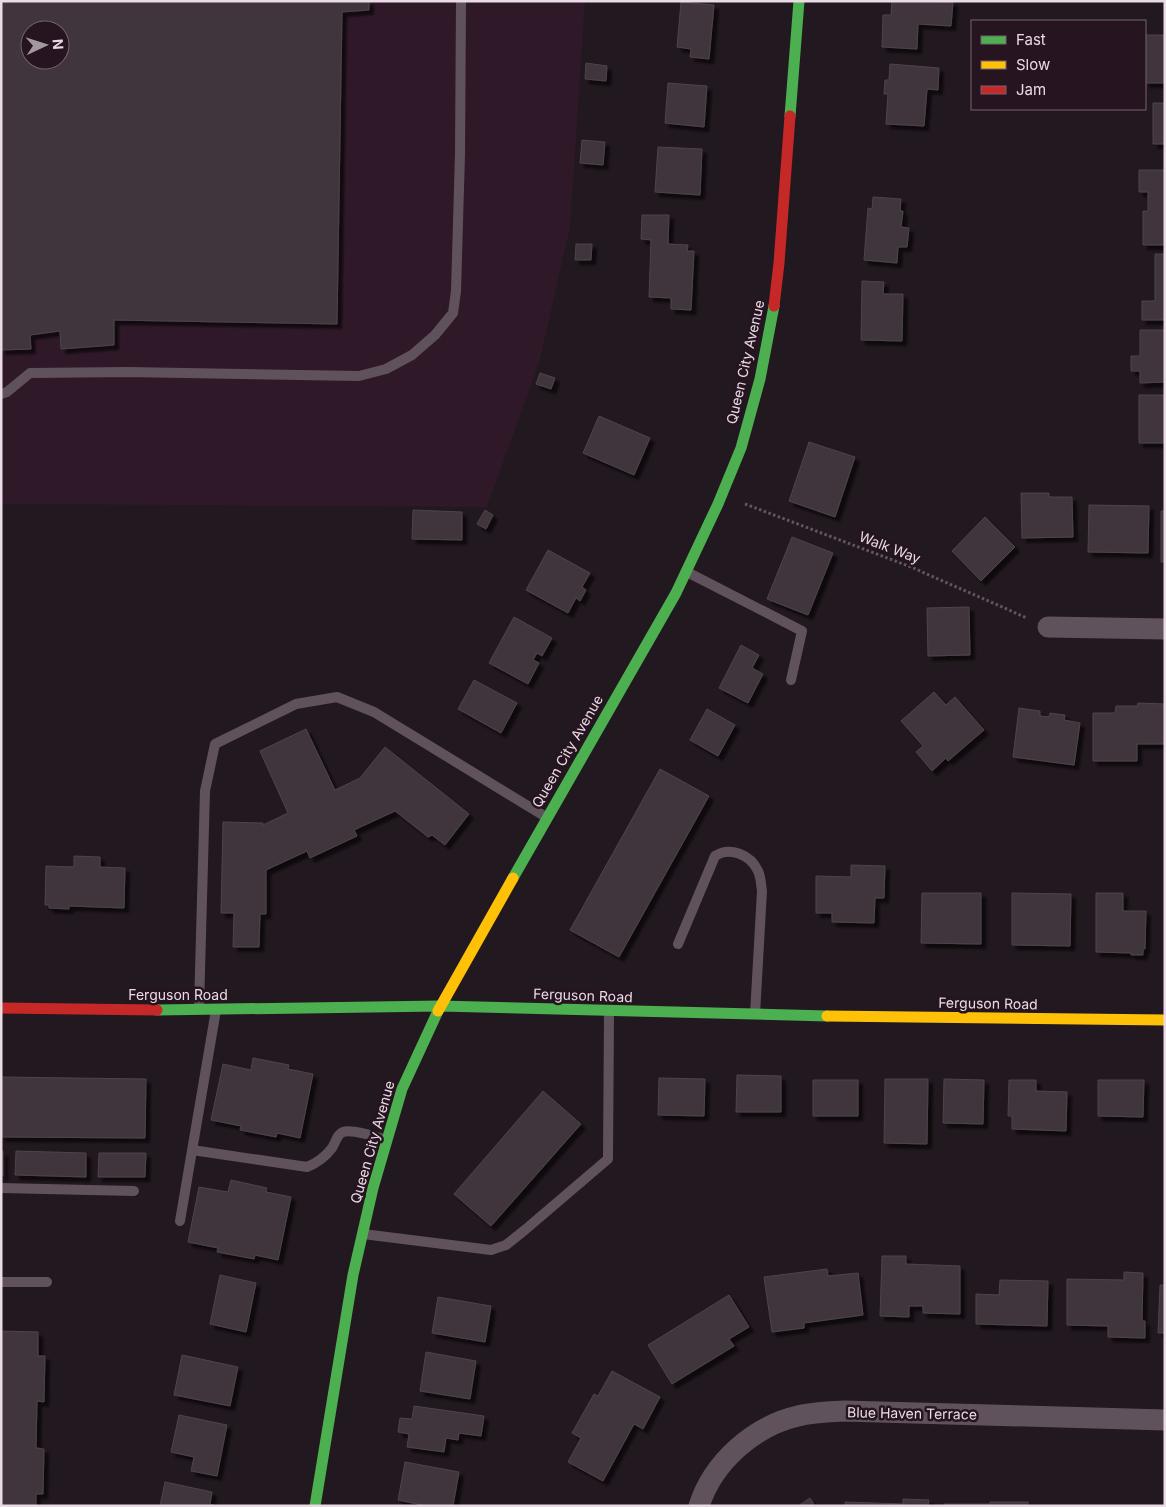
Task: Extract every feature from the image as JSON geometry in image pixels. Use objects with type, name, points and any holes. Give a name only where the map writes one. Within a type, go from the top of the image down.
[{"type":"main road","name":"Queen City Avenue","points":[[315,1506],[353,1275],[372,1188],[402,1089],[440,1006],[676,593],[741,448],[760,380],[775,299],[799,1]]},
{"type":"main road","name":"Ferguson Road","points":[[1,1008],[216,1009],[440,1006],[754,1015],[1165,1020]]},
{"type":"street","points":[[1048,627],[1165,629]]},
{"type":"street","name":"Blue Haven Terrace","points":[[699,1506],[714,1476],[733,1453],[752,1436],[775,1424],[799,1415],[844,1411],[1165,1420]]},
{"type":"lane","points":[[1,394],[7,392],[30,373],[128,372],[359,376],[386,369],[412,354],[436,335],[453,313],[456,291],[460,154],[461,1]]},
{"type":"lane","points":[[686,571],[802,631],[791,680]]},
{"type":"lane","points":[[199,1009],[205,791],[215,744],[296,704],[337,697],[374,712],[547,817]]},
{"type":"lane","points":[[678,944],[715,856],[721,852],[745,855],[752,861],[758,872],[762,891],[754,1015]]},
{"type":"lane","points":[[180,1221],[216,1009]]},
{"type":"lane","points":[[362,1234],[491,1250],[506,1245],[608,1159],[609,1010]]},
{"type":"lane","points":[[192,1150],[307,1167],[316,1163],[332,1148],[343,1132],[350,1131],[387,1140]]},
{"type":"lane","points":[[1,1188],[134,1191]]},
{"type":"lane","points":[[1,1282],[47,1282]]},
{"type":"path","name":"Walk Way","points":[[722,494],[911,567],[1048,627]]},
{"type":"shaded area","points":[[1,1],[585,1],[570,227],[539,363],[487,507],[1,504]]},
{"type":"building","points":[[1,1],[369,1],[369,10],[342,12],[337,324],[114,320],[114,345],[61,349],[60,331],[30,335],[31,349],[1,350]]},
{"type":"building","points":[[892,1],[953,2],[951,26],[918,24],[917,49],[882,47],[883,15],[891,15]]},
{"type":"building","points":[[681,2],[714,5],[709,59],[690,57],[691,49],[677,47]]},
{"type":"building","points":[[1146,35],[1165,35],[1165,83],[1146,83]]},
{"type":"building","points":[[586,63],[607,66],[606,81],[585,79]]},
{"type":"building","points":[[890,64],[939,68],[938,90],[927,89],[924,126],[886,124],[888,94],[884,94],[885,80],[889,80]]},
{"type":"building","points":[[668,83],[707,86],[704,127],[665,123]]},
{"type":"building","points":[[1153,103],[1165,103],[1165,144],[1153,144]]},
{"type":"building","points":[[582,140],[605,142],[603,165],[580,163]]},
{"type":"building","points":[[658,147],[702,149],[700,195],[655,192]]},
{"type":"building","points":[[1139,170],[1165,170],[1165,245],[1143,245],[1143,211],[1148,211],[1148,192],[1139,192]]},
{"type":"building","points":[[873,197],[901,199],[900,211],[903,211],[901,227],[909,228],[907,247],[898,247],[897,263],[864,260],[868,208],[872,209]]},
{"type":"building","points":[[642,215],[669,215],[668,244],[688,245],[687,251],[694,251],[691,310],[671,309],[671,298],[649,297],[651,240],[641,239]]},
{"type":"building","points":[[576,244],[592,244],[591,260],[575,260]]},
{"type":"building","points":[[1155,254],[1165,254],[1165,320],[1142,320],[1142,301],[1155,301]]},
{"type":"building","points":[[862,281],[884,282],[883,294],[903,294],[902,341],[861,340]]},
{"type":"building","points":[[1140,330],[1165,330],[1165,382],[1140,383],[1140,371],[1131,371],[1131,356],[1140,356]]},
{"type":"building","points":[[540,373],[555,378],[551,389],[536,384]]},
{"type":"building","points":[[1139,395],[1165,395],[1165,443],[1139,443]]},
{"type":"building","points":[[599,416],[650,438],[634,475],[583,453]]},
{"type":"building","points":[[809,442],[855,457],[835,517],[789,501]]},
{"type":"building","points":[[1021,493],[1049,493],[1049,497],[1072,497],[1073,537],[1022,538]]},
{"type":"building","points":[[1089,505],[1149,506],[1148,553],[1088,552]]},
{"type":"building","points":[[413,510],[462,512],[462,540],[412,539]]},
{"type":"building","points":[[485,510],[493,515],[486,529],[477,524]]},
{"type":"building","points":[[1161,511],[1165,511],[1165,562],[1161,562]]},
{"type":"building","points":[[985,517],[1015,547],[981,581],[952,551]]},
{"type":"building","points":[[792,537],[833,553],[808,615],[767,599]]},
{"type":"building","points":[[548,550],[590,573],[582,587],[586,590],[580,601],[576,598],[568,613],[526,590]]},
{"type":"building","points":[[969,607],[970,655],[928,656],[927,608]]},
{"type":"building","points":[[514,617],[552,638],[542,656],[537,653],[533,660],[539,663],[528,684],[489,663]]},
{"type":"building","points":[[741,645],[759,655],[752,668],[763,674],[748,703],[719,688]]},
{"type":"building","points":[[474,680],[517,703],[501,733],[458,709]]},
{"type":"building","points":[[934,692],[946,705],[955,697],[984,730],[948,761],[946,758],[932,771],[916,752],[923,746],[901,721]]},
{"type":"building","points":[[1138,703],[1165,704],[1165,744],[1137,744],[1137,761],[1093,761],[1093,713],[1115,713],[1116,706],[1137,706]]},
{"type":"building","points":[[1019,708],[1040,711],[1040,716],[1049,717],[1050,713],[1065,715],[1064,720],[1080,723],[1074,765],[1013,757]]},
{"type":"building","points":[[707,709],[735,725],[718,756],[690,740]]},
{"type":"building","points":[[306,729],[335,790],[360,778],[385,747],[469,814],[445,845],[432,835],[428,837],[395,811],[354,830],[357,836],[310,858],[307,851],[266,870],[266,914],[260,914],[259,947],[233,947],[234,913],[221,913],[223,822],[263,823],[263,825],[288,813],[260,751]]},
{"type":"building","points":[[660,769],[709,796],[619,957],[570,930]]},
{"type":"building","points":[[74,856],[100,857],[100,867],[125,868],[124,908],[69,906],[69,909],[49,908],[49,905],[45,905],[46,866],[74,867]]},
{"type":"building","points":[[851,865],[885,866],[884,898],[875,898],[874,923],[832,922],[832,913],[816,913],[816,876],[851,877]]},
{"type":"building","points":[[922,893],[981,893],[981,944],[921,943]]},
{"type":"building","points":[[1012,893],[1071,894],[1070,946],[1012,945]]},
{"type":"building","points":[[1096,893],[1123,893],[1123,911],[1146,911],[1145,949],[1143,949],[1143,955],[1096,952]]},
{"type":"building","points":[[253,1058],[289,1065],[288,1069],[313,1074],[300,1138],[277,1133],[276,1137],[240,1130],[241,1126],[211,1120],[223,1064],[251,1070]]},
{"type":"building","points":[[737,1075],[781,1076],[781,1112],[736,1112]]},
{"type":"building","points":[[1,1077],[146,1079],[145,1138],[1,1137]]},
{"type":"building","points":[[659,1078],[705,1079],[704,1116],[658,1115]]},
{"type":"building","points":[[885,1079],[928,1079],[927,1144],[884,1143]]},
{"type":"building","points":[[944,1079],[984,1080],[983,1124],[943,1123]]},
{"type":"building","points":[[813,1080],[858,1080],[858,1116],[813,1116]]},
{"type":"building","points":[[1009,1080],[1036,1080],[1036,1091],[1067,1092],[1066,1131],[1012,1129],[1012,1116],[1008,1116]]},
{"type":"building","points":[[1098,1080],[1144,1080],[1143,1117],[1098,1116]]},
{"type":"building","points":[[543,1091],[581,1124],[491,1226],[454,1194]]},
{"type":"building","points":[[1,1151],[3,1151],[3,1176],[1,1175]]},
{"type":"building","points":[[16,1151],[86,1153],[86,1177],[15,1175]]},
{"type":"building","points":[[99,1153],[146,1153],[145,1177],[98,1177]]},
{"type":"building","points":[[231,1180],[267,1188],[266,1192],[291,1197],[278,1260],[255,1255],[254,1259],[217,1252],[218,1248],[188,1242],[199,1187],[228,1192]]},
{"type":"building","points":[[882,1256],[906,1256],[906,1264],[960,1266],[960,1314],[923,1313],[923,1306],[909,1306],[909,1317],[880,1316]]},
{"type":"building","points":[[827,1269],[828,1276],[858,1273],[863,1315],[804,1323],[804,1328],[772,1332],[764,1277]]},
{"type":"building","points":[[1124,1272],[1143,1273],[1142,1321],[1145,1321],[1145,1338],[1108,1337],[1108,1326],[1067,1325],[1067,1279],[1124,1280]]},
{"type":"building","points":[[220,1275],[256,1283],[246,1332],[210,1324]]},
{"type":"building","points":[[1000,1280],[1048,1281],[1047,1326],[976,1324],[976,1294],[999,1295]]},
{"type":"building","points":[[1160,1285],[1165,1285],[1165,1333],[1158,1333]]},
{"type":"building","points":[[729,1295],[749,1327],[729,1339],[734,1346],[672,1384],[648,1345]]},
{"type":"building","points":[[438,1297],[491,1306],[485,1342],[432,1333]]},
{"type":"building","points":[[1,1331],[38,1332],[38,1356],[45,1356],[44,1402],[37,1401],[36,1448],[44,1449],[43,1494],[36,1494],[36,1506],[1,1506]]},
{"type":"building","points":[[426,1352],[476,1361],[470,1399],[420,1391]]},
{"type":"building","points":[[182,1355],[238,1367],[230,1406],[174,1395]]},
{"type":"building","points":[[612,1371],[660,1397],[643,1429],[634,1424],[603,1481],[568,1462],[581,1438],[572,1433],[594,1394],[598,1396]]},
{"type":"building","points":[[414,1406],[484,1416],[481,1436],[459,1433],[458,1440],[446,1438],[444,1452],[407,1447],[409,1434],[398,1432],[400,1418],[412,1419]]},
{"type":"building","points":[[179,1415],[227,1425],[217,1476],[191,1471],[194,1457],[171,1452]]},
{"type":"building","points":[[405,1462],[459,1472],[453,1506],[427,1506],[398,1500]]},
{"type":"building","points":[[165,1482],[212,1492],[210,1504],[216,1506],[160,1506]]},
{"type":"building","points":[[810,1498],[815,1506],[798,1506]]},
{"type":"building","points":[[903,1499],[929,1500],[928,1506],[845,1506],[845,1502],[903,1504]]},
{"type":"building","points":[[990,1502],[1028,1502],[1028,1506],[944,1506],[944,1504],[990,1504]]},
{"type":"traffic: fast","points":[[790,116],[799,1]]},
{"type":"traffic: fast","points":[[513,878],[676,593],[718,504],[741,448],[760,379],[774,306]]},
{"type":"traffic: fast","points":[[157,1010],[440,1006],[827,1016]]},
{"type":"traffic: fast","points":[[315,1506],[353,1275],[373,1188],[402,1089],[438,1011]]},
{"type":"traffic: slow","points":[[438,1011],[513,878]]},
{"type":"traffic: slow","points":[[827,1016],[1165,1020]]},
{"type":"traffic: jam","points":[[774,306],[790,116]]},
{"type":"traffic: jam","points":[[1,1008],[157,1010]]}]
